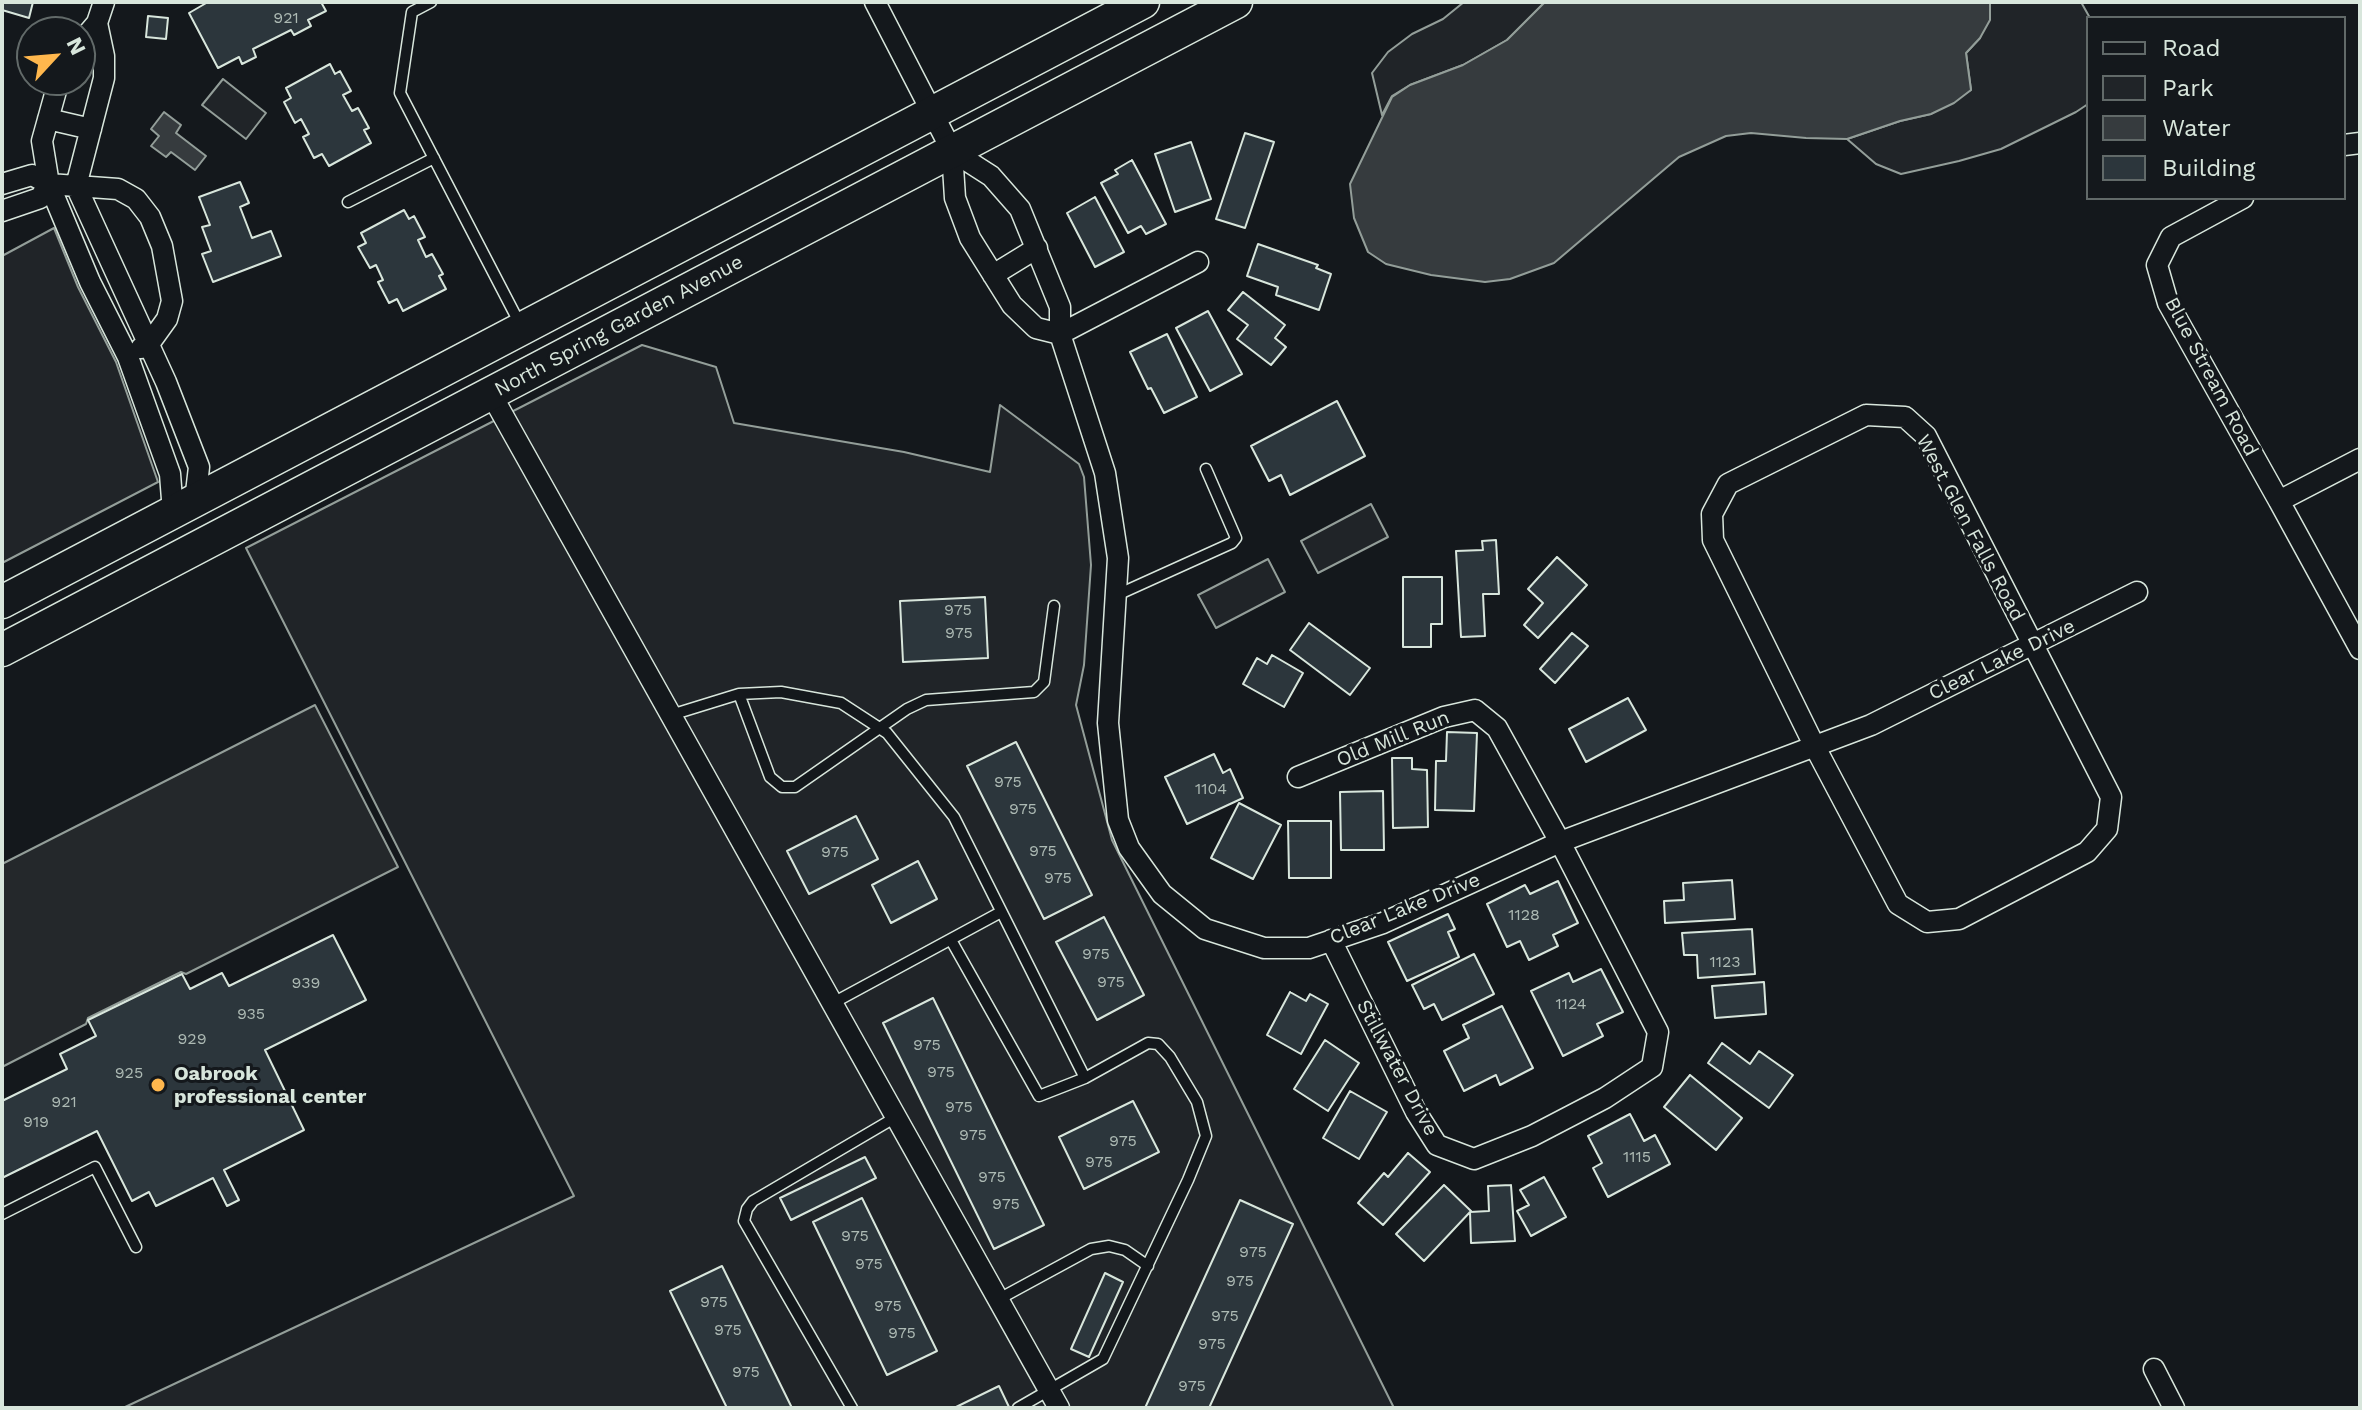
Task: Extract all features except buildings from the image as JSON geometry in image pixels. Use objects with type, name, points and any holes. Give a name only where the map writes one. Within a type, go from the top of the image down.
[{"type":"highway","points":[[2,602],[1143,2]]},
{"type":"highway","name":"North Spring Garden Avenue","points":[[2,650],[1236,2]]},
{"type":"highway","points":[[213,540],[219,513],[255,470]]},
{"type":"highway","points":[[157,569],[189,529],[196,515],[184,507]]},
{"type":"street","points":[[104,2],[97,23],[104,56],[104,78],[76,186],[149,344],[199,467],[184,507]]},
{"type":"street","points":[[875,2],[952,151],[955,198],[970,238],[1012,305],[1036,328],[1060,334],[1198,262]]},
{"type":"street","points":[[54,96],[42,141],[49,184],[90,282],[128,357],[184,507]]},
{"type":"street","points":[[48,119],[91,129]]},
{"type":"street","name":"Clear Lake Drive","points":[[952,151],[991,176],[1020,209],[1060,307],[1060,334],[1105,473],[1118,558],[1108,723],[1118,820],[1129,848],[1162,894],[1205,929],[1264,948],[1309,948],[1383,923],[1560,842],[1871,725],[2137,592]]},
{"type":"street","points":[[2,184],[32,175],[49,184],[118,189],[136,199],[150,217],[162,246],[172,301],[167,319],[149,344],[128,357]]},
{"type":"street","points":[[2,211],[40,198],[49,184]]},
{"type":"street","name":"Blue Stream Road","points":[[2239,200],[2171,237],[2157,265],[2168,303],[2360,649]]},
{"type":"street","points":[[993,275],[1037,248]]},
{"type":"street","points":[[491,394],[1055,1399]]},
{"type":"street","name":"West Glen Falls Road","points":[[1866,415],[1905,417],[1926,436],[2111,797],[2107,829],[2087,852],[1959,919],[1927,922],[1898,904],[1815,747],[1713,540],[1712,514],[1728,484],[1866,415]]},
{"type":"street","points":[[2279,501],[2360,459]]},
{"type":"street","name":"Old Mill Run","points":[[1298,777],[1444,717],[1475,710],[1497,728],[1560,842]]},
{"type":"street","name":"Stillwater Drive","points":[[1331,940],[1416,1112],[1437,1145],[1474,1159],[1532,1136],[1605,1098],[1652,1067],[1658,1032],[1560,842]]},
{"type":"street","points":[[2154,1369],[2174,1408]]},
{"type":"lane","points":[[431,2],[412,12],[400,93],[522,328]]},
{"type":"lane","points":[[348,202],[434,158]]},
{"type":"lane","points":[[1117,595],[1218,550],[1236,538],[1206,469]]},
{"type":"lane","points":[[739,694],[770,777],[782,787],[795,787],[907,709],[926,700],[1034,692],[1044,682],[1054,606]]},
{"type":"lane","points":[[671,715],[739,694],[781,692],[841,703],[887,733],[954,817],[1085,1078]]},
{"type":"lane","points":[[833,1003],[1001,912]]},
{"type":"lane","points":[[951,940],[1039,1096],[1085,1078],[1148,1043],[1158,1044],[1170,1057],[1197,1102],[1206,1136],[1103,1359],[1055,1399],[1018,1408]]},
{"type":"lane","points":[[852,1408],[744,1221],[753,1201],[896,1117]]},
{"type":"lane","points":[[2,1214],[95,1167],[136,1247]]},
{"type":"lane","points":[[999,1299],[1091,1249],[1109,1246],[1125,1250],[1148,1266]]},
{"type":"green space","points":[[1464,2],[1545,2],[1507,40],[1463,65],[1410,85],[1392,96],[1382,115],[1372,73],[1388,52],[1412,34],[1443,19]]},
{"type":"green space","points":[[1989,2],[2081,2],[2089,16],[2086,16],[2086,105],[2001,149],[1901,174],[1876,164],[1847,139],[1931,114],[1971,90],[1966,53],[1980,38]]},
{"type":"green space","points":[[223,79],[266,113],[246,139],[202,105]]},
{"type":"green space","points":[[54,228],[78,287],[116,362],[158,482],[2,563],[2,256]]},
{"type":"green space","points":[[642,345],[716,367],[734,423],[904,452],[990,472],[1000,405],[1079,464],[1084,477],[1091,565],[1084,665],[1076,705],[1112,840],[1394,1408],[123,1408],[574,1196],[246,548]]},
{"type":"green space","points":[[1371,504],[1388,537],[1318,573],[1301,541]]},
{"type":"green space","points":[[1268,559],[1285,592],[1216,628],[1198,595]]},
{"type":"shaded area","points":[[315,705],[398,867],[186,974],[181,972],[88,1018],[86,1024],[2,1067],[2,864]]},
{"type":"water","points":[[1545,2],[1989,2],[1990,20],[1980,38],[1966,53],[1971,90],[1954,103],[1931,114],[1847,139],[1751,133],[1726,136],[1679,157],[1554,263],[1510,279],[1485,282],[1431,275],[1386,264],[1368,252],[1354,218],[1350,184],[1392,97],[1410,85],[1463,65],[1507,40]]},
{"type":"water","points":[[164,112],[181,125],[176,133],[206,156],[195,170],[171,152],[166,157],[151,146],[159,136],[151,129]]},
{"type":"place","name":"Oabrook professional center","points":[[158,1085]]}]
